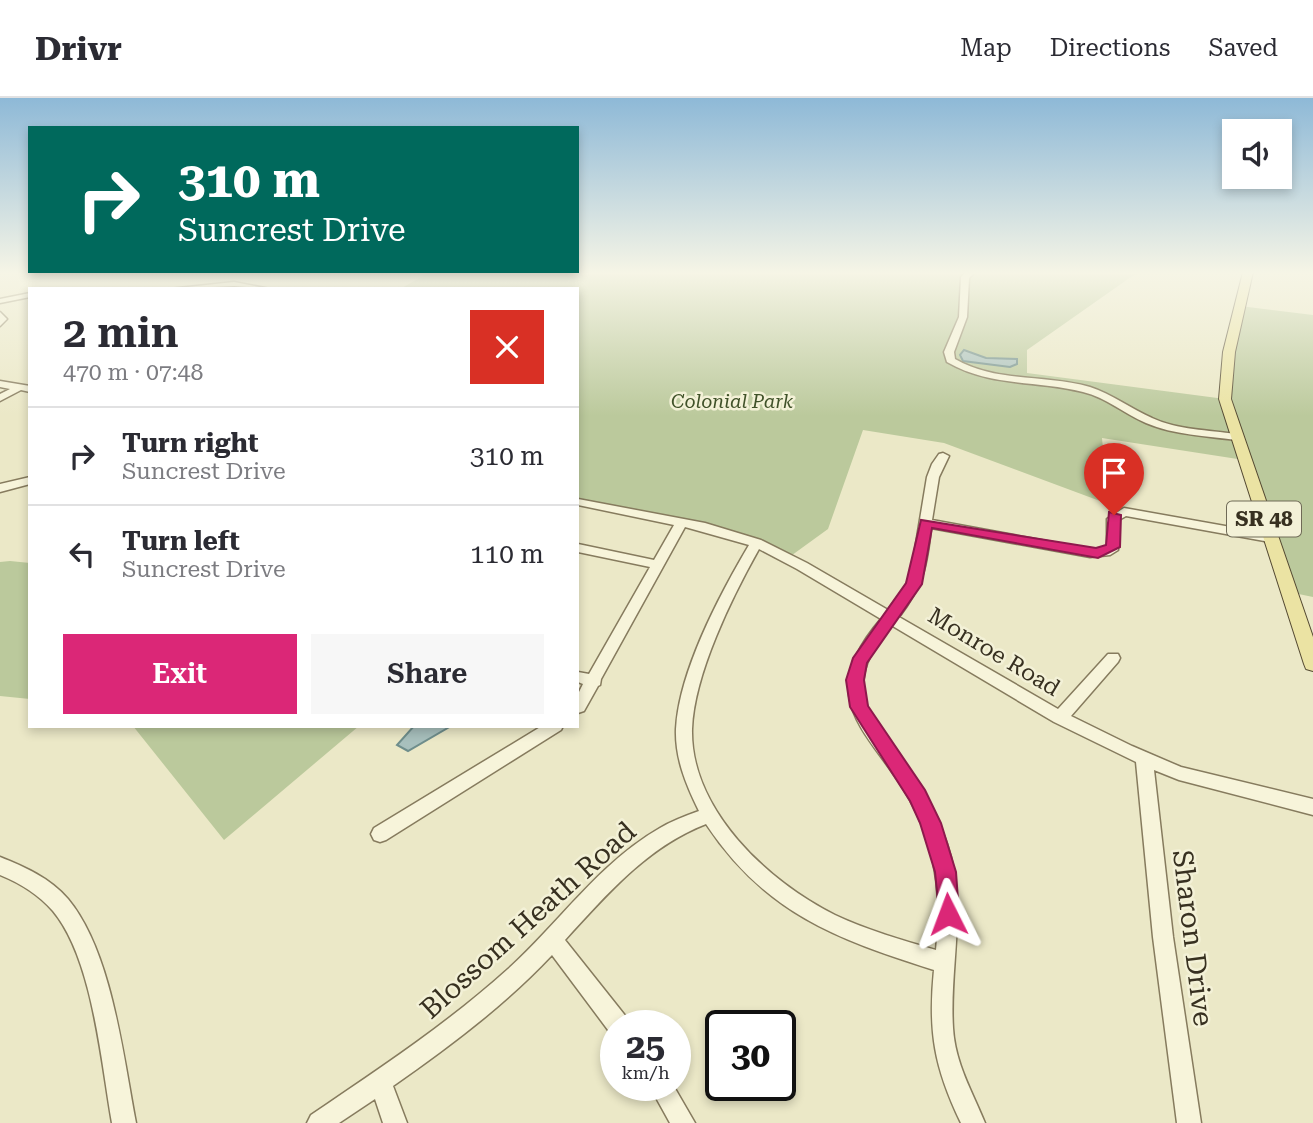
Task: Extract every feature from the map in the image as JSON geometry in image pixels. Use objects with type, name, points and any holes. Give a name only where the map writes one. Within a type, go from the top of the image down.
[{"type":"main road","name":"SR 48","points":[[1238,320],[1226,376],[1226,399],[1312,660]]},
{"type":"street","points":[[962,320],[949,352],[950,360],[973,373],[1093,391],[1158,424],[1237,437]]},
{"type":"street","points":[[0,384],[25,388]]},
{"type":"street","points":[[0,398],[25,388]]},
{"type":"street","points":[[943,456],[933,475],[918,573],[903,604],[859,662],[856,694],[866,721],[918,796],[943,859],[948,893],[942,1004],[943,1043],[950,1070],[973,1123]]},
{"type":"street","points":[[0,488],[28,481]]},
{"type":"street","name":"Monroe Road","points":[[579,502],[681,523],[756,543],[891,618],[1059,718],[1144,759],[1235,789],[1313,807]]},
{"type":"street","points":[[926,523],[1090,553],[1105,552],[1113,547],[1112,519],[1124,512],[1270,538]]},
{"type":"street","points":[[579,706],[681,523]]},
{"type":"street","points":[[756,543],[702,659],[686,710],[687,755],[693,779],[710,814],[744,859],[794,903],[848,931],[945,963]]},
{"type":"street","points":[[579,548],[658,565]]},
{"type":"street","points":[[1059,718],[1113,659]]},
{"type":"street","points":[[579,677],[595,681]]},
{"type":"street","points":[[380,834],[552,728]]},
{"type":"street","name":"Sharon Drive","points":[[1144,759],[1163,936],[1189,1123]]},
{"type":"street","name":"Blossom Heath Road","points":[[319,1123],[478,1010],[618,872],[651,844],[679,827],[710,814]]},
{"type":"street","points":[[0,866],[30,880],[62,906],[76,928],[96,989],[124,1123]]},
{"type":"street","points":[[552,939],[607,1010]]},
{"type":"street","points":[[380,1081],[395,1123]]},
{"type":"street","points":[[670,1101],[683,1123]]},
{"type":"green space","name":"Colonial Park","points":[[579,320],[1070,320],[1027,350],[1027,373],[1225,399],[1238,320],[1313,320],[1313,597],[1289,592],[1244,460],[1102,438],[1108,504],[944,443],[863,430],[828,529],[788,558],[705,527],[579,502]]},
{"type":"green space","points":[[0,562],[28,563],[28,699],[0,696]]},
{"type":"green space","points":[[135,728],[357,728],[224,840]]},
{"type":"water","points":[[964,350],[986,358],[1017,359],[1017,364],[1010,367],[963,361],[960,355]]},
{"type":"water","points":[[412,728],[448,728],[408,751],[397,745]]},
{"type":"route","points":[[948,914],[943,859],[930,823],[918,796],[859,707],[855,680],[859,662],[903,604],[914,584],[922,555],[926,523],[1074,551],[1098,553],[1113,547],[1114,515]]}]
